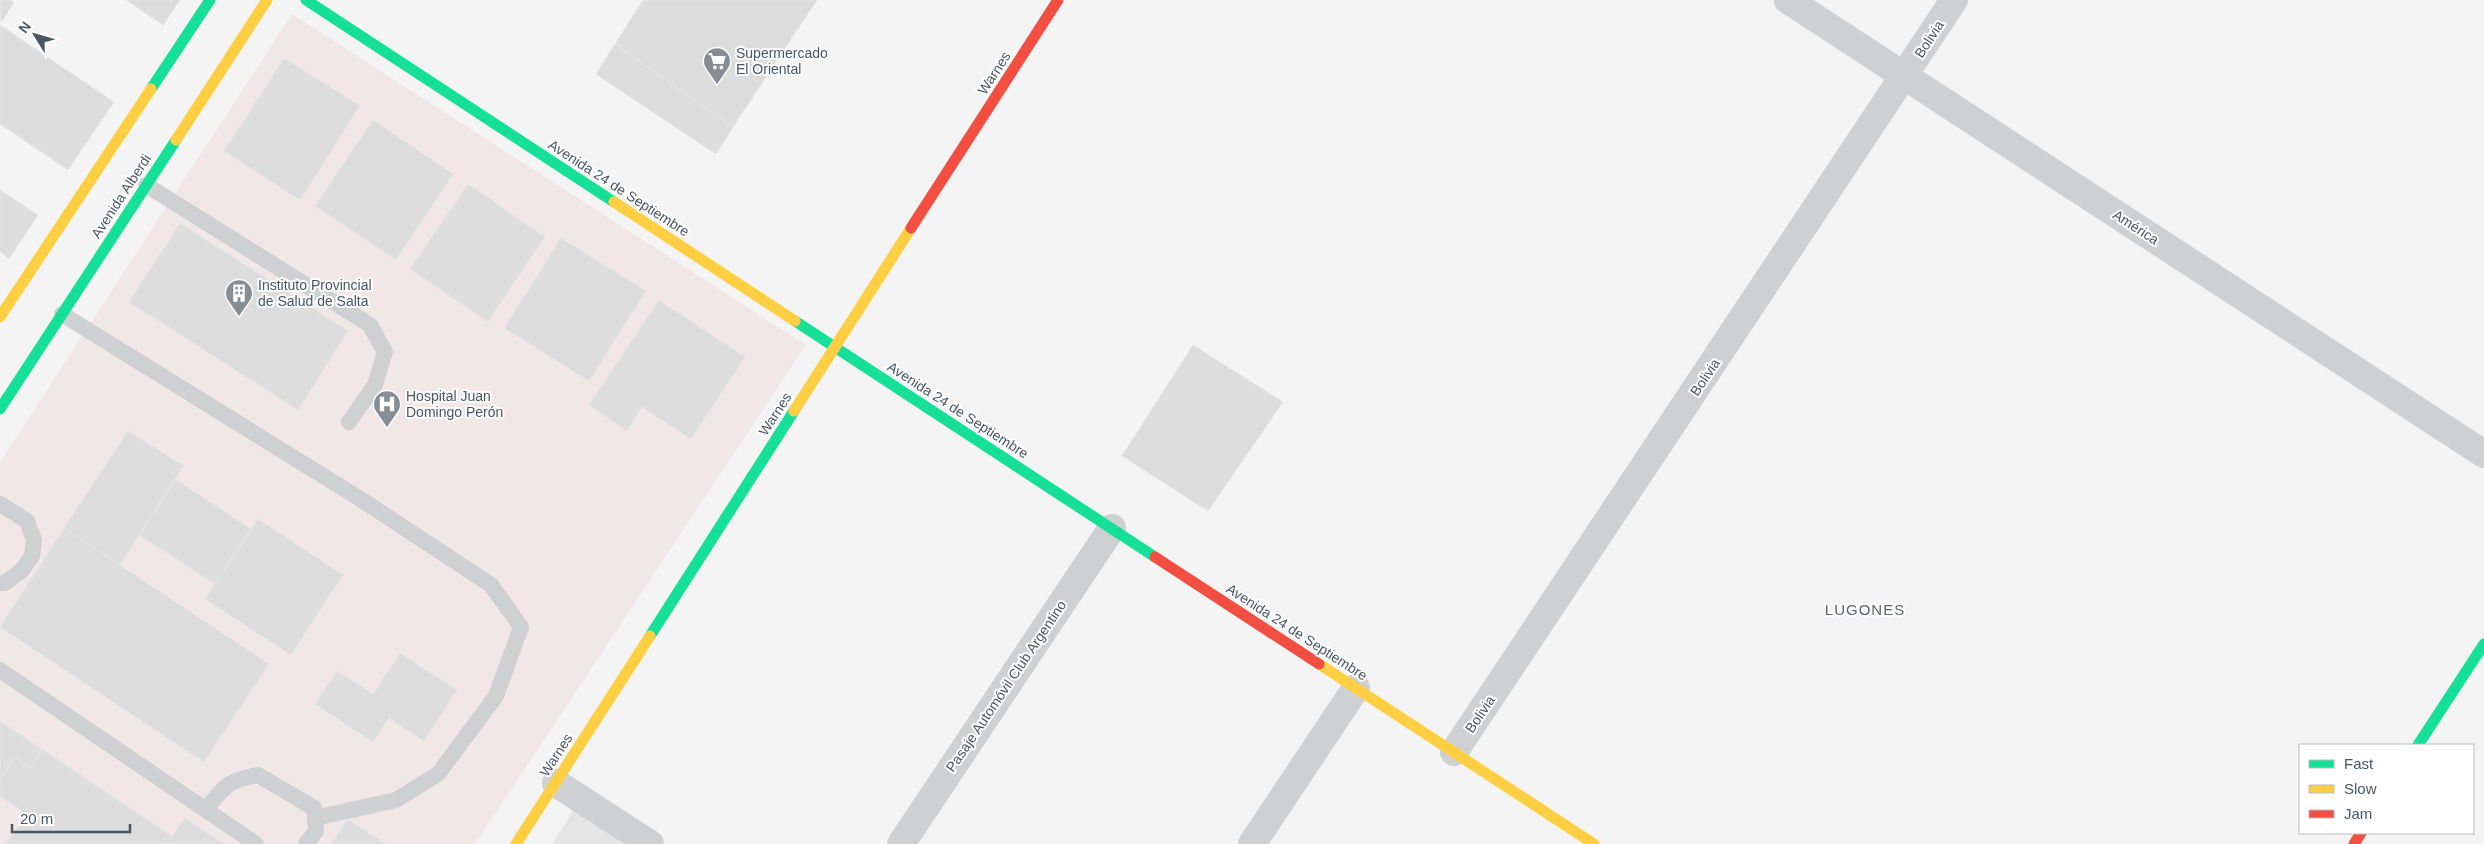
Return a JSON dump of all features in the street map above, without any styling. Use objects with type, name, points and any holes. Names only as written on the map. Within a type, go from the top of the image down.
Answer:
[{"type":"main road","points":[[0,317],[210,0]]},
{"type":"main road","name":"Avenida Alberdi","points":[[0,408],[267,0]]},
{"type":"main road","name":"Avenida 24 de Septiembre","points":[[306,0],[1594,844]]},
{"type":"main road","name":"Warnes","points":[[516,844],[1058,0]]},
{"type":"main road","points":[[2419,744],[2484,644]]},
{"type":"street","name":"América","points":[[1788,0],[2484,454]]},
{"type":"street","name":"Bolivia","points":[[1454,752],[1954,0]]},
{"type":"street","name":"Pasaje Automóvil Club Argentino","points":[[901,844],[1112,528]]},
{"type":"street","points":[[1252,844],[1356,688]]},
{"type":"street","points":[[556,783],[650,844]]},
{"type":"lane","points":[[146,185],[370,325],[385,352],[375,384],[349,422]]},
{"type":"lane","points":[[62,314],[362,500],[492,585],[521,627],[496,696],[438,774],[396,800],[315,818]]},
{"type":"lane","points":[[0,504],[27,521],[34,540],[32,556],[22,570],[5,583],[0,583]]},
{"type":"lane","points":[[0,670],[256,844]]},
{"type":"lane","points":[[206,810],[220,790],[236,778],[258,775],[314,808],[316,831],[306,844]]},
{"type":"shaded area","name":"Hospital Juan Domingo Perón","points":[[292,14],[806,345],[475,844],[0,844],[0,462]]},
{"type":"shaded area","points":[[577,805],[637,844],[552,844]]},
{"type":"building","points":[[0,0],[10,0],[14,3],[1,22]]},
{"type":"building","points":[[126,0],[180,0],[163,25]]},
{"type":"building","name":"Supermercado El Oriental","points":[[643,0],[817,0],[733,127],[615,44]]},
{"type":"building","points":[[0,25],[114,102],[68,170],[0,124]]},
{"type":"building","points":[[615,44],[733,127],[716,154],[596,74]]},
{"type":"building","points":[[284,58],[360,106],[300,200],[224,151]]},
{"type":"building","points":[[373,120],[453,174],[396,260],[315,206]]},
{"type":"building","points":[[468,184],[545,237],[488,322],[410,269]]},
{"type":"building","points":[[0,190],[38,215],[9,259],[0,251]]},
{"type":"building","name":"Instituto Provincial de Salud de Salta","points":[[180,223],[348,331],[298,410],[129,302]]},
{"type":"building","points":[[561,238],[646,291],[589,381],[504,328]]},
{"type":"building","points":[[659,300],[745,357],[691,439],[642,407],[627,431],[589,405]]},
{"type":"building","points":[[1193,345],[1283,402],[1208,511],[1122,456]]},
{"type":"building","points":[[128,431],[184,466],[120,565],[64,528]]},
{"type":"building","points":[[175,479],[251,529],[215,584],[139,535]]},
{"type":"building","points":[[258,519],[343,575],[291,655],[205,599]]},
{"type":"building","points":[[64,528],[269,664],[204,762],[0,627]]},
{"type":"building","points":[[400,653],[457,690],[424,741],[389,718],[373,742],[315,704],[337,671],[373,694]]},
{"type":"building","points":[[0,721],[42,749],[30,768],[15,757],[0,779]]},
{"type":"building","points":[[42,749],[172,836],[167,844],[6,844],[26,814],[0,796],[0,779],[15,757],[30,768]]},
{"type":"building","points":[[185,818],[224,844],[167,844]]},
{"type":"building","points":[[348,819],[385,844],[331,844]]},
{"type":"traffic: fast","points":[[151,89],[210,0]]},
{"type":"traffic: fast","points":[[306,0],[614,202]]},
{"type":"traffic: fast","points":[[0,409],[176,140]]},
{"type":"traffic: fast","points":[[795,321],[1155,557]]},
{"type":"traffic: fast","points":[[650,636],[794,411]]},
{"type":"traffic: fast","points":[[2419,744],[2484,644]]},
{"type":"traffic: slow","points":[[176,140],[267,0]]},
{"type":"traffic: slow","points":[[0,317],[151,89]]},
{"type":"traffic: slow","points":[[614,202],[795,321]]},
{"type":"traffic: slow","points":[[794,411],[911,228]]},
{"type":"traffic: slow","points":[[516,844],[650,636]]},
{"type":"traffic: slow","points":[[1319,664],[1594,844]]},
{"type":"traffic: jam","points":[[911,228],[1058,0]]},
{"type":"traffic: jam","points":[[1155,557],[1319,664]]},
{"type":"traffic: jam","points":[[2354,844],[2360,834]]},
{"type":"place","name":"Supermercado El Oriental","points":[[717,85]]},
{"type":"place","name":"Instituto Provincial de Salud de Salta","points":[[239,317]]},
{"type":"place","name":"Hospital Juan Domingo Perón","points":[[387,428]]},
{"type":"district","name":"LUGONES","points":[[1865,609]]}]
